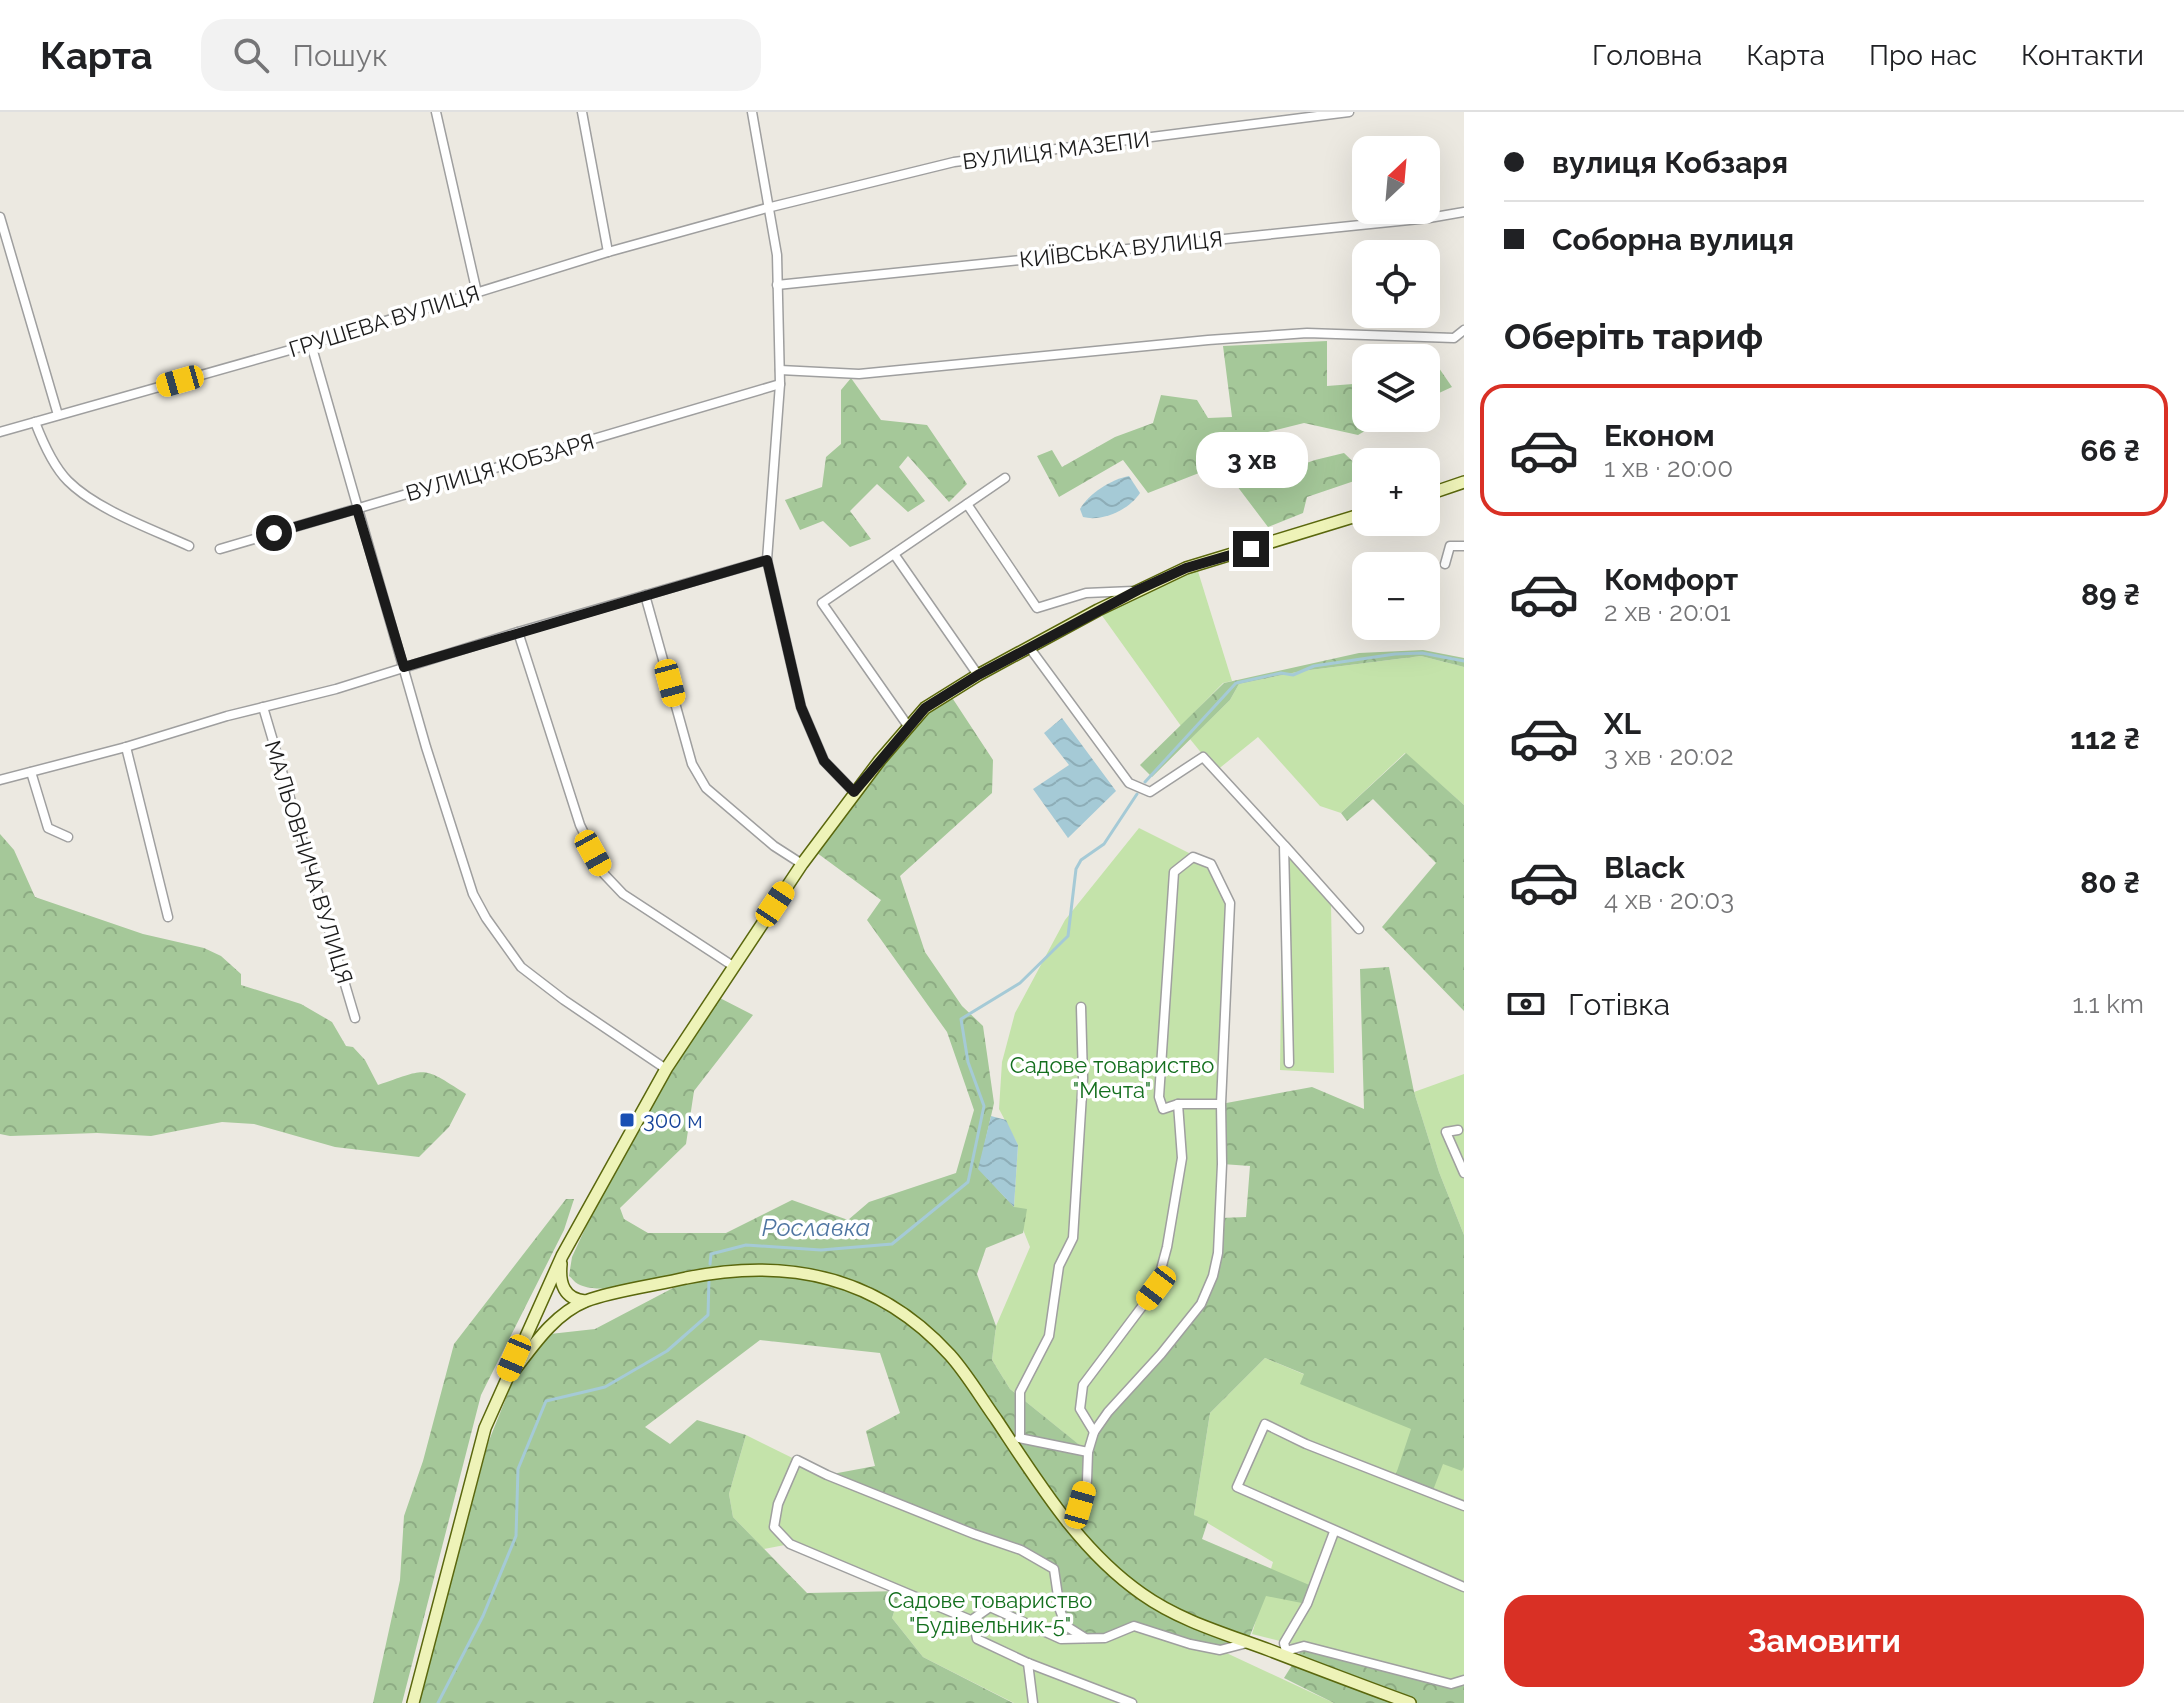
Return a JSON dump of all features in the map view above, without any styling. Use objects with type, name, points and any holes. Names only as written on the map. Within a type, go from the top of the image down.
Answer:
[{"type":"main road","points":[[1440,490],[1464,482]]},
{"type":"main road","points":[[413,1703],[475,1461],[502,1385],[562,1256],[666,1069],[802,864],[854,792],[925,708],[978,675],[1186,568],[1352,517]]},
{"type":"main road","points":[[562,1256],[560,1274],[565,1292],[576,1300],[585,1301],[696,1276],[743,1271],[812,1273],[853,1285],[890,1304],[920,1326],[951,1356],[1016,1440],[1039,1484],[1073,1528],[1104,1562],[1143,1595],[1209,1629],[1285,1654],[1410,1703]]},
{"type":"main road","points":[[502,1385],[541,1335],[585,1301]]},
{"type":"street","points":[[436,112],[477,293]]},
{"type":"street","points":[[582,112],[608,252]]},
{"type":"street","points":[[752,112],[775,240],[780,370],[767,560],[801,707],[824,761],[854,792]]},
{"type":"street","name":"ВУЛИЦЯ МАЗЕПИ","points":[[767,208],[954,162],[1289,116],[1349,112]]},
{"type":"street","name":"ГРУШЕВА ВУЛИЦЯ","points":[[0,432],[311,344],[608,252],[767,208]]},
{"type":"street","name":"КИЇВСЬКА ВУЛИЦЯ","points":[[777,285],[1464,212]]},
{"type":"street","points":[[0,217],[58,415]]},
{"type":"street","points":[[780,370],[859,374],[1208,340],[1307,333],[1454,338],[1464,330]]},
{"type":"street","points":[[311,344],[460,860],[473,894],[521,967],[666,1069]]},
{"type":"street","name":"ВУЛИЦЯ КОБЗАРЯ","points":[[220,549],[780,384]]},
{"type":"street","points":[[35,422],[42,441],[57,465],[77,489],[189,546]]},
{"type":"street","points":[[908,726],[822,603],[1005,478]]},
{"type":"street","points":[[967,504],[1037,608],[1086,593],[1138,590]]},
{"type":"street","points":[[1445,564],[1450,546],[1464,546]]},
{"type":"street","points":[[894,554],[978,675]]},
{"type":"street","points":[[0,780],[336,689],[518,632],[767,560]]},
{"type":"street","points":[[645,595],[692,764],[706,788],[774,846],[802,864]]},
{"type":"street","points":[[518,632],[580,825],[604,874],[623,894],[733,966]]},
{"type":"street","points":[[1029,647],[1129,783],[1150,792],[1203,757],[1359,929]]},
{"type":"street","name":"МАЛЬОВНИЧА ВУЛИЦЯ","points":[[263,707],[355,1018]]},
{"type":"street","points":[[126,747],[168,917]]},
{"type":"street","points":[[31,772],[48,828],[68,837]]},
{"type":"street","points":[[1284,845],[1289,1063]]},
{"type":"street","points":[[1073,1528],[1087,1481],[1088,1452],[1094,1432],[1201,1304],[1213,1276],[1218,1253],[1230,903],[1211,864],[1193,857],[1174,872],[1159,1097],[1163,1109],[1178,1104],[1221,1104]]},
{"type":"street","points":[[1081,1007],[1083,1078],[1073,1238],[1059,1266],[1049,1336],[1020,1392],[1016,1440],[1088,1452]]},
{"type":"street","points":[[1094,1432],[1080,1409],[1083,1385],[1156,1288],[1167,1247],[1182,1158],[1178,1104]]},
{"type":"street","points":[[1458,1130],[1446,1132],[1464,1173]]},
{"type":"street","points":[[1464,1506],[1306,1444],[1265,1424],[1237,1487],[1464,1587]]},
{"type":"street","points":[[973,1621],[790,1544],[774,1527],[778,1504],[797,1460],[930,1517],[1021,1550],[1054,1569],[1060,1610],[1066,1626],[1085,1638]]},
{"type":"street","points":[[1334,1532],[1307,1604],[1284,1643],[1285,1654],[1304,1646],[1451,1684],[1464,1680]]},
{"type":"street","points":[[1132,1703],[1028,1663],[977,1639],[973,1619],[990,1607],[1061,1639],[1105,1638],[1134,1626],[1220,1650],[1247,1643]]},
{"type":"street","points":[[1028,1663],[1033,1703]]},
{"type":"green space","points":[[1327,341],[1327,386],[1352,384],[1352,432],[1363,432],[1358,435],[1304,423],[1256,435],[1237,452],[1267,477],[1344,453],[1352,461],[1352,482],[1307,497],[1303,513],[1268,527],[1237,486],[1199,473],[1148,493],[1123,460],[1059,497],[1037,456],[1052,450],[1062,467],[1115,437],[1153,423],[1161,395],[1197,400],[1208,418],[1232,417],[1223,346]]},
{"type":"green space","points":[[1440,370],[1452,387],[1440,393]]},
{"type":"green space","points":[[851,378],[881,420],[927,425],[967,484],[949,502],[908,456],[899,467],[925,501],[908,512],[877,484],[850,511],[871,539],[850,547],[823,521],[800,530],[785,500],[822,487],[826,457],[841,444],[841,390]]},
{"type":"green space","points":[[1196,565],[1232,681],[1223,683],[1181,726],[1098,610]]},
{"type":"green space","points":[[1423,650],[1464,658],[1464,667],[1421,656],[1302,671],[1239,684],[1230,700],[1152,777],[1140,765],[1224,683],[1359,653]]},
{"type":"green space","points":[[1421,656],[1464,667],[1464,805],[1405,753],[1341,813],[1320,806],[1258,737],[1216,771],[1190,739],[1230,700],[1239,684],[1302,671]]},
{"type":"green space","points":[[949,693],[993,760],[992,793],[900,876],[925,952],[962,1006],[983,1026],[994,1103],[979,1169],[1014,1207],[1027,1209],[1023,1233],[986,1248],[977,1274],[996,1326],[992,1360],[1010,1389],[1087,1451],[1094,1432],[1201,1304],[1213,1276],[1221,1218],[1246,1217],[1250,1166],[1222,1164],[1221,1104],[1312,1087],[1364,1109],[1360,969],[1389,967],[1414,1092],[1439,1172],[1464,1235],[1462,1471],[1443,1464],[1432,1493],[1395,1477],[1411,1429],[1300,1384],[1304,1374],[1265,1358],[1210,1413],[1194,1515],[1208,1521],[1202,1539],[1314,1587],[1307,1604],[1266,1596],[1247,1643],[1220,1650],[1134,1626],[1105,1638],[1085,1638],[1066,1626],[1054,1569],[1021,1550],[827,1475],[875,1466],[866,1431],[900,1413],[880,1353],[760,1340],[645,1427],[670,1444],[697,1420],[746,1435],[729,1494],[733,1517],[807,1593],[901,1591],[892,1618],[923,1657],[1013,1703],[419,1703],[488,1443],[521,1361],[541,1335],[595,1329],[692,1278],[602,1289],[578,1284],[569,1276],[572,1257],[637,1116],[714,995],[753,1015],[694,1091],[686,1144],[620,1208],[624,1219],[648,1233],[726,1233],[792,1200],[848,1220],[869,1202],[956,1173],[974,1110],[947,1032],[867,920],[881,900],[813,850],[908,726]]},
{"type":"green space","points":[[1406,753],[1464,805],[1464,1011],[1382,927],[1436,863],[1373,799],[1347,821],[1341,813]]},
{"type":"green space","name":"Садове товариство \"Мечта\"","points":[[1139,828],[1211,864],[1230,903],[1218,1253],[1201,1304],[1088,1452],[1010,1389],[992,1360],[996,1326],[1030,1247],[1014,1207],[1018,1145],[999,1109],[1002,1062],[1015,1013],[1065,920]]},
{"type":"green space","points":[[0,834],[14,850],[35,897],[143,934],[204,948],[221,956],[241,974],[241,985],[301,1004],[332,1022],[346,1046],[353,1047],[365,1060],[378,1085],[424,1072],[466,1094],[449,1127],[419,1157],[335,1147],[254,1124],[222,1122],[151,1136],[0,1134]]},
{"type":"green space","points":[[1283,845],[1331,904],[1334,1073],[1280,1070]]},
{"type":"green space","points":[[1464,1074],[1464,1235],[1439,1172],[1414,1092]]},
{"type":"green space","points":[[566,1199],[574,1199],[564,1230],[481,1395],[402,1703],[373,1703],[400,1580],[404,1516],[423,1461],[454,1344]]},
{"type":"green space","points":[[1265,1358],[1464,1442],[1464,1680],[1451,1684],[1252,1634],[1273,1562],[1194,1515],[1210,1413]]},
{"type":"green space","name":"Садове товариство \"Будівельник-5\"","points":[[746,1435],[827,1475],[1021,1550],[1134,1626],[1220,1650],[1334,1703],[1014,1703],[923,1657],[892,1618],[901,1591],[790,1544],[764,1549],[733,1517],[729,1494]]},
{"type":"green space","points":[[1304,1646],[1451,1684],[1464,1680],[1464,1703],[1334,1703],[1284,1678]]},
{"type":"water","points":[[1129,476],[1140,493],[1129,505],[1106,516],[1083,517],[1080,509],[1089,498],[1108,484]]},
{"type":"water","points":[[1062,718],[1116,791],[1068,838],[1033,789],[1069,765],[1044,733]]},
{"type":"water","points":[[991,1116],[1006,1120],[1018,1145],[1014,1207],[978,1169]]},
{"type":"waterway","name":"Рославка","points":[[1145,782],[1236,683],[1281,673],[1293,675],[1314,666],[1395,654],[1422,653],[1464,661]]},
{"type":"waterway","name":"Рославка","points":[[710,1264],[711,1254],[746,1245],[821,1250],[892,1244],[968,1182],[984,1106],[968,1062],[961,1019],[1020,983],[1068,936],[1076,869],[1081,860],[1104,844],[1137,794]]},
{"type":"waterway","name":"Рославка","points":[[438,1703],[483,1616],[516,1536],[518,1469],[546,1401],[605,1387],[667,1351],[708,1315],[709,1279]]},
{"type":"place","name":"300 м","points":[[627,1120]]},
{"type":"route","points":[[274,533],[357,509],[404,667],[767,560],[801,707],[824,761],[854,792],[925,708],[978,675],[1138,590],[1186,568],[1251,549]]}]
